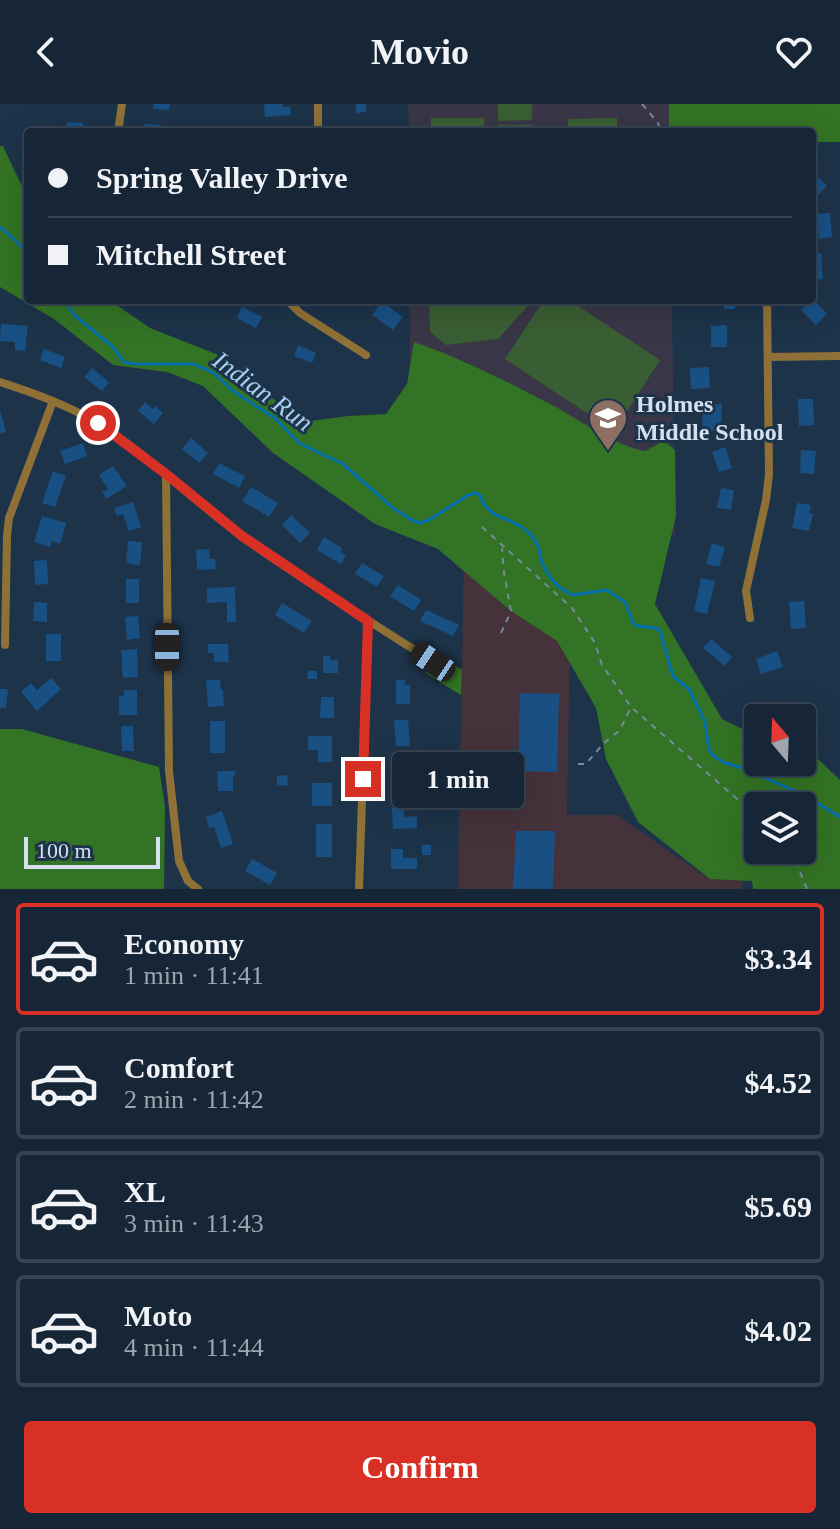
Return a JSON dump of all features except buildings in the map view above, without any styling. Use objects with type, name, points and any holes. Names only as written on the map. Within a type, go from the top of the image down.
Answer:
[{"type":"street","points":[[119,128],[122,104]]},
{"type":"street","points":[[318,104],[318,128]]},
{"type":"street","points":[[291,304],[366,355]]},
{"type":"street","points":[[750,618],[746,591],[769,474],[767,304]]},
{"type":"street","points":[[768,357],[840,356]]},
{"type":"street","points":[[0,382],[53,401],[98,423],[242,536],[433,662]]},
{"type":"street","points":[[5,645],[9,518],[53,401]]},
{"type":"street","points":[[166,474],[169,771],[179,861],[188,881],[198,889]]},
{"type":"street","points":[[359,889],[368,621]]},
{"type":"path","points":[[642,104],[660,128]]},
{"type":"path","points":[[482,527],[572,608],[595,643],[602,665],[631,707],[744,805]]},
{"type":"path","points":[[501,633],[511,611],[502,546]]},
{"type":"path","points":[[578,764],[586,764],[620,730],[631,707]]},
{"type":"path","points":[[797,864],[807,889]]},
{"type":"shaded area","points":[[408,104],[669,104],[669,128],[409,128]]},
{"type":"shaded area","name":"Holmes Middle School","points":[[410,304],[672,304],[675,538],[410,366]]},
{"type":"shaded area","points":[[464,551],[570,634],[567,815],[617,815],[705,876],[743,877],[742,889],[458,889]]},
{"type":"green space","points":[[498,104],[532,104],[532,120],[498,121]]},
{"type":"green space","points":[[669,104],[840,104],[840,142],[816,142],[816,128],[669,128]]},
{"type":"green space","points":[[431,118],[484,118],[484,128],[431,128]]},
{"type":"green space","points":[[617,118],[617,128],[568,128],[568,119]]},
{"type":"green space","points":[[498,125],[532,125],[532,128],[498,128]]},
{"type":"green space","points":[[0,146],[3,146],[24,191],[24,301],[0,287]]},
{"type":"green space","points":[[29,304],[115,304],[150,328],[216,354],[303,422],[386,414],[407,384],[414,342],[504,380],[622,444],[645,451],[664,441],[675,450],[676,516],[655,604],[722,719],[744,730],[744,776],[816,776],[816,754],[840,780],[840,889],[753,889],[752,881],[710,879],[638,822],[606,759],[596,708],[557,641],[511,611],[438,549],[375,524],[273,453],[203,386],[167,372],[113,365],[54,319]]},
{"type":"green space","points":[[429,304],[529,304],[498,339],[446,345],[430,332]]},
{"type":"green space","points":[[541,304],[575,304],[660,360],[614,431],[505,359]]},
{"type":"green space","points":[[437,654],[462,670],[461,695],[425,673]]},
{"type":"green space","points":[[0,729],[22,729],[159,767],[165,807],[164,889],[0,889]]},
{"type":"waterway","name":"Indian Run","points":[[0,227],[24,250]]},
{"type":"waterway","name":"Indian Run","points":[[67,304],[73,314],[113,347],[124,362],[194,364],[214,373],[233,391],[276,419],[299,443],[343,464],[393,508],[412,520],[420,523],[429,520],[468,495],[480,495],[489,510],[532,536],[546,570],[562,589],[573,595],[607,590],[625,602],[633,623],[660,631],[673,676],[689,689],[705,722],[712,755],[806,796],[840,817]]},
{"type":"place","name":"Holmes Middle School","points":[[608,452]]},
{"type":"route","points":[[98,423],[242,536],[368,621],[363,779]]}]
